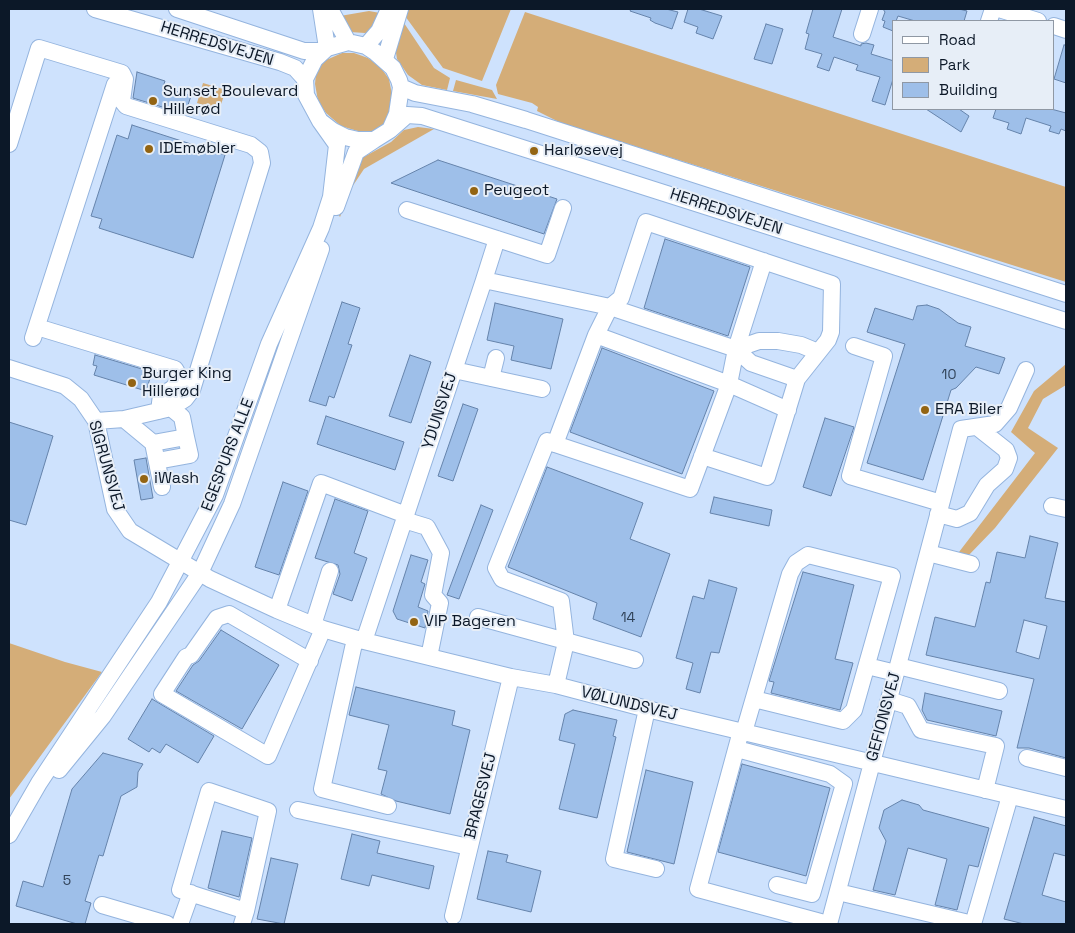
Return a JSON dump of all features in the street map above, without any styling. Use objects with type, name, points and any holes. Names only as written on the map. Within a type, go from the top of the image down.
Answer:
[{"type":"street","name":"HERREDSVEJEN","points":[[95,9],[280,62],[295,68],[305,79]]},
{"type":"street","name":"HERREDSVEJEN","points":[[176,9],[304,51],[325,49]]},
{"type":"street","points":[[321,9],[325,49]]},
{"type":"street","points":[[330,9],[348,42]]},
{"type":"street","points":[[366,46],[379,31],[389,9]]},
{"type":"street","points":[[385,59],[400,9]]},
{"type":"street","points":[[862,34],[870,9]]},
{"type":"street","points":[[999,9],[1035,20]]},
{"type":"street","points":[[348,42],[366,46],[385,59],[393,68],[401,87],[397,114],[390,130],[374,140],[344,137],[320,121],[306,95],[305,79],[315,59],[325,49],[348,42]]},
{"type":"street","points":[[9,144],[38,48],[122,74],[125,79],[122,101],[126,106],[251,145],[260,152],[262,163],[256,183],[196,379],[185,399],[171,412],[128,422],[96,421]]},
{"type":"street","points":[[116,84],[35,332],[175,369],[179,376],[179,381],[172,389],[161,395],[186,437],[190,455],[157,461]]},
{"type":"street","name":"HERREDSVEJEN","points":[[401,87],[415,93],[472,104],[526,120],[1066,294]]},
{"type":"street","name":"HERREDSVEJEN","points":[[390,130],[407,115],[422,116],[1066,321]]},
{"type":"street","name":"EGESPURS ALLE","points":[[9,835],[39,783],[159,602],[182,562],[215,495],[269,344],[321,228],[331,197],[337,145],[320,121]]},
{"type":"street","name":"EGESPURS ALLE","points":[[20,818],[103,716],[200,573],[232,504],[356,152],[374,140]]},
{"type":"street","points":[[407,210],[547,255],[563,208]]},
{"type":"street","points":[[555,444],[596,335],[610,307],[620,298],[646,222],[832,284],[832,332],[828,340],[797,379],[767,477],[702,456]]},
{"type":"street","name":"YDUNSVEJ","points":[[388,806],[322,788],[359,640],[405,518],[497,239]]},
{"type":"street","points":[[556,685],[566,642],[561,601],[502,578],[496,568],[547,441],[690,489],[729,384],[736,349],[764,261]]},
{"type":"street","points":[[484,280],[610,307],[736,349],[751,363],[797,379]]},
{"type":"street","points":[[596,335],[729,384],[788,410]]},
{"type":"street","points":[[736,349],[759,341],[778,340],[801,345],[818,352]]},
{"type":"street","points":[[854,346],[884,356],[850,476],[940,508],[956,519],[970,513],[987,485],[1005,469],[1009,458],[1006,450],[977,427]]},
{"type":"street","points":[[491,378],[496,358]]},
{"type":"street","name":"SIGRUNSVEJ","points":[[9,368],[64,386],[82,399],[96,421],[115,509],[122,521],[130,531],[200,573]]},
{"type":"street","points":[[454,370],[542,389]]},
{"type":"street","points":[[977,427],[995,424],[1009,408],[1026,370]]},
{"type":"street","points":[[128,422],[171,412]]},
{"type":"street","points":[[128,422],[153,443],[162,487]]},
{"type":"street","name":"GEFIONSVEJ","points":[[829,924],[961,429],[977,427]]},
{"type":"street","points":[[153,443],[186,437]]},
{"type":"street","points":[[277,610],[321,483],[427,528],[441,553],[433,595],[440,603],[429,657]]},
{"type":"street","points":[[928,553],[971,564]]},
{"type":"street","points":[[754,699],[843,721],[854,710],[892,576],[808,555],[796,563],[790,574],[754,699],[742,732],[698,889],[829,924]]},
{"type":"street","points":[[310,660],[230,614],[217,618],[191,655],[186,657],[162,694],[268,756],[310,660],[330,571]]},
{"type":"street","name":"VØLUNDSVEJ","points":[[200,573],[277,610],[318,627],[359,640],[556,685],[647,709],[1066,809]]},
{"type":"street","points":[[887,598],[913,605]]},
{"type":"street","points":[[478,617],[635,660]]},
{"type":"street","points":[[867,666],[897,669],[999,691]]},
{"type":"street","name":"BRAGESVEJ","points":[[453,916],[511,676]]},
{"type":"street","points":[[889,700],[908,706],[921,730],[996,746],[985,790]]},
{"type":"street","points":[[647,709],[614,860],[656,869]]},
{"type":"street","points":[[737,750],[830,774],[844,784],[812,894],[777,885]]},
{"type":"street","points":[[1027,758],[1066,768]]},
{"type":"street","points":[[209,791],[268,811],[244,917],[191,893],[180,890],[209,791]]},
{"type":"street","points":[[838,892],[973,924],[1010,796]]},
{"type":"street","points":[[298,810],[469,847]]},
{"type":"street","points":[[823,856],[846,863]]},
{"type":"street","points":[[180,924],[191,893]]},
{"type":"street","points":[[102,905],[168,924]]},
{"type":"green space","points":[[405,9],[511,9],[482,81],[443,68],[405,16]]},
{"type":"green space","points":[[369,11],[380,13],[370,32],[365,33],[350,32],[340,16]]},
{"type":"green space","points":[[525,12],[1066,187],[1066,282],[561,123],[537,111],[538,107],[532,103],[498,94],[496,85]]},
{"type":"green space","points":[[404,23],[434,68],[450,78],[447,90],[422,85],[408,75],[397,59],[395,46]]},
{"type":"green space","points":[[342,53],[354,53],[368,58],[381,68],[389,79],[394,105],[386,122],[373,131],[361,132],[341,126],[326,113],[318,101],[315,84],[316,73],[324,61]]},
{"type":"green space","points":[[456,80],[492,90],[497,99],[453,91]]},
{"type":"green space","points":[[203,83],[226,90],[219,110],[197,103]]},
{"type":"green space","points":[[418,127],[434,129],[364,169],[352,187],[340,217],[338,214],[362,158],[391,142],[404,130]]},
{"type":"green space","points":[[1066,364],[1066,385],[1043,399],[1028,428],[1058,448],[995,528],[967,557],[959,552],[1035,453],[1011,432],[1034,391]]},
{"type":"green space","points":[[9,643],[102,672],[9,799]]},
{"type":"building","points":[[631,9],[666,9],[678,12],[672,29],[655,23],[650,20],[651,18],[630,11]]},
{"type":"building","points":[[688,9],[699,9],[722,16],[713,39],[696,33],[698,27],[684,22]]},
{"type":"building","points":[[813,9],[842,9],[833,37],[861,46],[861,44],[866,43],[874,45],[871,54],[892,60],[892,82],[885,105],[872,101],[880,77],[856,70],[858,65],[834,57],[829,71],[817,67],[822,54],[805,49],[809,34],[806,33]]},
{"type":"building","points":[[883,9],[959,9],[967,11],[964,20],[912,20],[898,16],[896,20],[892,20],[892,31],[883,27],[885,21],[882,20],[885,12]]},
{"type":"building","points":[[766,24],[783,29],[772,64],[754,59]]},
{"type":"building","points":[[1064,45],[1066,45],[1066,83],[1055,79]]},
{"type":"building","points":[[137,72],[165,81],[163,87],[191,96],[185,114],[133,98]]},
{"type":"building","points":[[928,110],[960,110],[969,116],[961,132]]},
{"type":"building","points":[[996,110],[1055,110],[1066,113],[1066,131],[1061,129],[1059,134],[1049,131],[1051,126],[1026,118],[1021,134],[1007,129],[1009,123],[993,118]]},
{"type":"building","points":[[132,125],[225,155],[193,258],[99,228],[102,219],[91,216],[117,135],[128,139]]},
{"type":"building","name":"Peugeot","points":[[438,160],[557,199],[544,234],[391,183]]},
{"type":"building","points":[[665,239],[750,267],[728,336],[644,308]]},
{"type":"building","points":[[342,302],[360,308],[348,344],[352,345],[334,398],[329,396],[326,406],[309,401]]},
{"type":"building","points":[[495,303],[563,319],[551,369],[511,360],[514,346],[487,340]]},
{"type":"building","points":[[927,305],[939,309],[958,323],[971,327],[965,346],[1005,358],[999,374],[976,367],[956,388],[951,390],[923,480],[867,463],[905,344],[867,332],[875,308],[913,320],[917,306]]},
{"type":"building","points":[[602,348],[714,391],[682,474],[570,432]]},
{"type":"building","points":[[95,355],[152,372],[146,391],[94,375],[97,366],[93,365]]},
{"type":"building","points":[[410,355],[431,362],[411,423],[389,416]]},
{"type":"building","points":[[463,404],[478,409],[453,481],[438,476]]},
{"type":"building","points":[[326,416],[404,442],[395,470],[317,444]]},
{"type":"building","points":[[825,418],[854,427],[831,496],[803,487]]},
{"type":"building","points":[[9,422],[53,436],[26,525],[9,520]]},
{"type":"building","name":"iWash","points":[[146,458],[153,498],[141,500],[134,460]]},
{"type":"building","points":[[547,467],[643,503],[630,539],[670,554],[641,637],[593,619],[597,603],[508,567]]},
{"type":"building","points":[[283,482],[308,491],[279,575],[255,567]]},
{"type":"building","points":[[714,497],[772,510],[769,526],[710,513]]},
{"type":"building","points":[[335,499],[368,511],[354,553],[367,558],[352,601],[333,594],[340,574],[338,565],[315,558]]},
{"type":"building","points":[[481,505],[493,510],[459,599],[447,595]]},
{"type":"building","points":[[1030,536],[1058,543],[1045,598],[1066,602],[1066,758],[1029,748],[1017,748],[1034,679],[926,655],[935,617],[975,627],[986,582],[990,583],[997,552],[1025,558]],"holes":[[[1024,620],[1047,626],[1039,659],[1016,652]]]},
{"type":"building","points":[[411,555],[428,560],[421,582],[425,584],[418,607],[428,611],[425,628],[397,619],[393,611]]},
{"type":"building","points":[[803,572],[854,585],[835,659],[853,663],[840,710],[771,693],[774,682],[769,681]]},
{"type":"building","points":[[709,580],[737,588],[719,653],[711,652],[700,693],[686,689],[693,663],[676,658],[693,596],[704,599]]},
{"type":"building","points":[[221,630],[279,665],[242,729],[176,691],[193,665],[199,661]]},
{"type":"building","points":[[356,687],[455,711],[452,725],[470,730],[450,814],[396,801],[381,794],[387,771],[378,769],[389,725],[349,715]]},
{"type":"building","points":[[925,693],[1002,711],[996,736],[927,720],[922,710]]},
{"type":"building","points":[[152,699],[214,736],[198,763],[166,744],[160,753],[152,748],[149,752],[128,739]]},
{"type":"building","points":[[573,710],[617,720],[613,736],[616,737],[597,818],[559,809],[575,744],[559,740],[565,714]]},
{"type":"building","points":[[103,753],[143,764],[138,772],[137,787],[121,796],[103,856],[99,855],[85,901],[91,903],[85,924],[77,924],[16,906],[23,881],[43,887],[72,789]]},
{"type":"building","points":[[742,764],[830,788],[806,876],[718,852]]},
{"type":"building","points":[[646,770],[693,782],[674,864],[627,852]]},
{"type":"building","points":[[902,800],[919,805],[923,810],[989,828],[978,867],[969,865],[957,910],[935,905],[947,859],[908,848],[895,895],[873,890],[886,841],[879,828],[884,810]]},
{"type":"building","points":[[1034,817],[1066,826],[1066,856],[1054,853],[1042,895],[1066,902],[1066,924],[1024,924],[1004,919]]},
{"type":"building","points":[[222,831],[252,838],[239,897],[208,888]]},
{"type":"building","points":[[352,834],[380,841],[377,853],[434,866],[429,889],[372,875],[369,886],[341,879]]},
{"type":"building","points":[[488,851],[508,855],[506,862],[541,871],[531,912],[477,899]]},
{"type":"building","points":[[271,858],[298,864],[284,924],[257,919]]},
{"type":"place","name":"Sunset Boulevard Hillerød","points":[[153,101]]},
{"type":"place","name":"IDEmøbler","points":[[149,149]]},
{"type":"place","name":"Harløsevej","points":[[534,151]]},
{"type":"place","name":"Peugeot","points":[[474,191]]},
{"type":"place","name":"Burger King Hillerød","points":[[132,383]]},
{"type":"place","name":"ERA Biler","points":[[925,410]]},
{"type":"place","name":"iWash","points":[[144,479]]},
{"type":"place","name":"VIP Bageren","points":[[414,622]]}]
